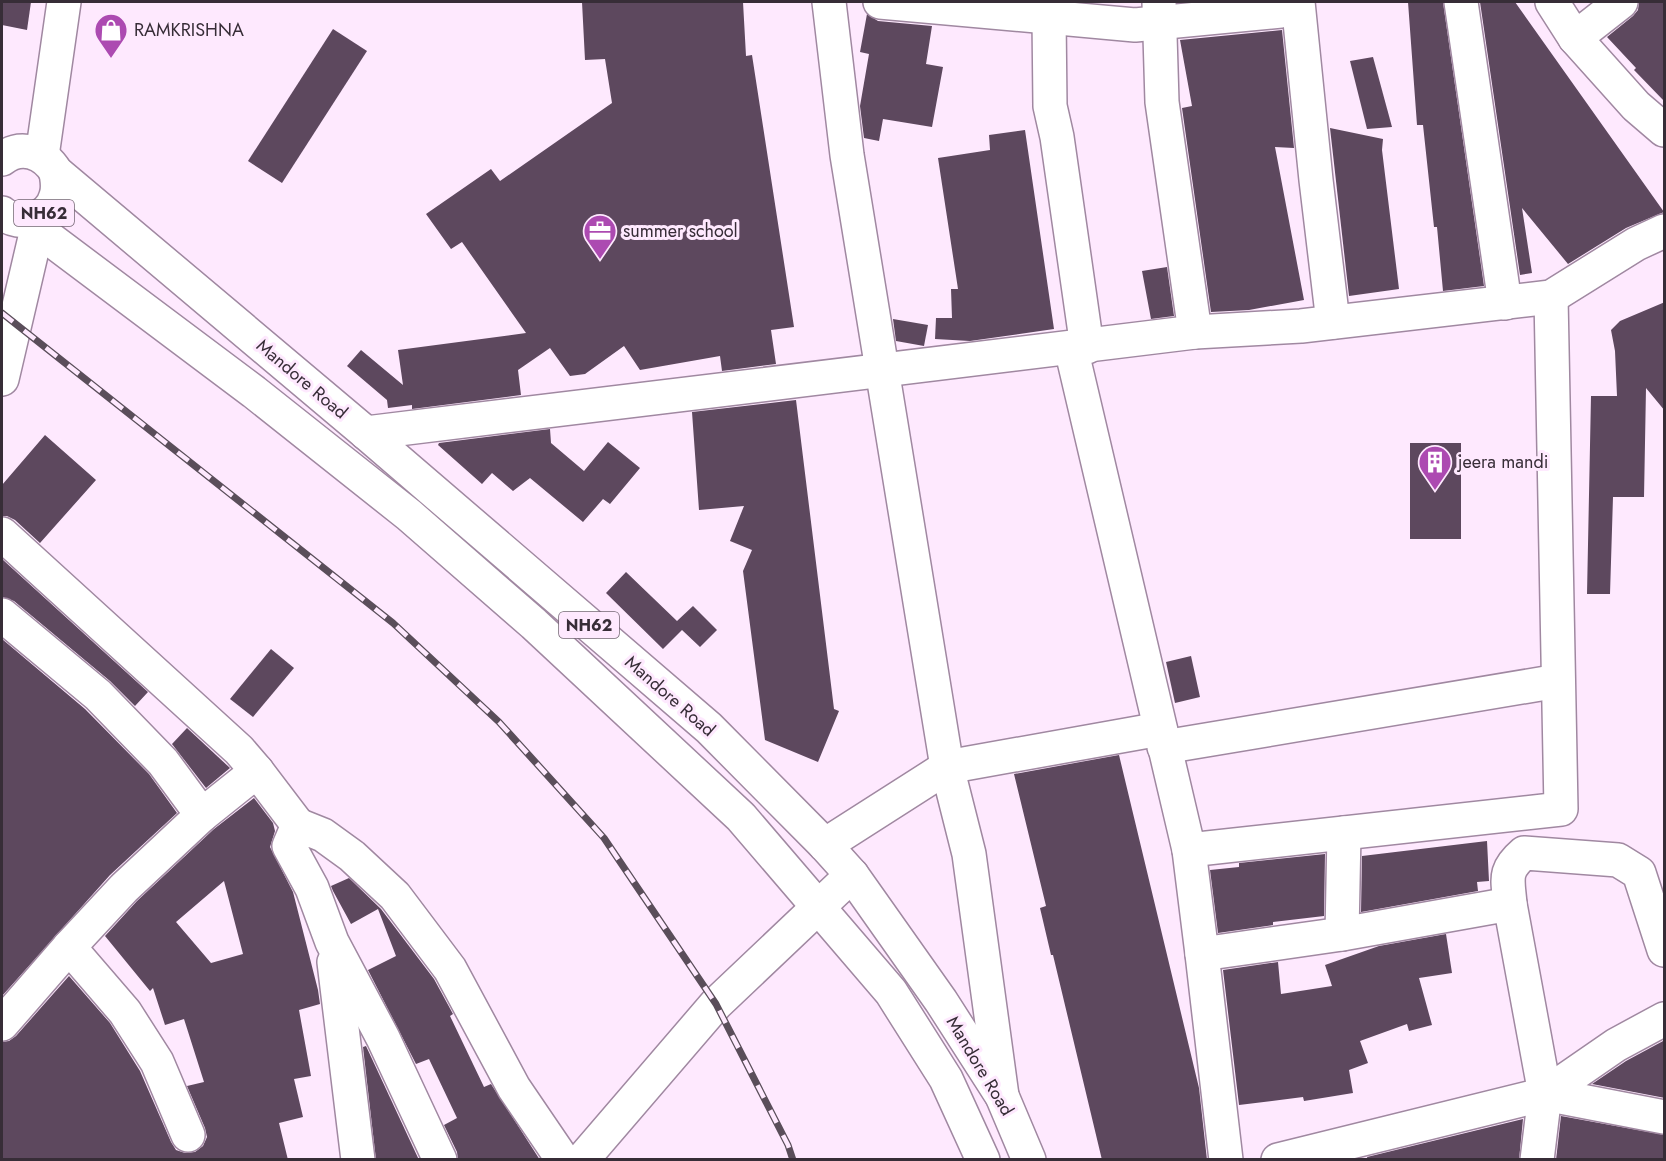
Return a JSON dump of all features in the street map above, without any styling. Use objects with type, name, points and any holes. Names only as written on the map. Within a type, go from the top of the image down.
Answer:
[{"type":"main road","points":[[24,154],[64,2]]},
{"type":"main road","points":[[829,2],[846,155],[947,767],[969,854],[1002,1096]]},
{"type":"main road","points":[[880,2],[1135,25],[1160,11],[1281,11],[1292,2]]},
{"type":"main road","points":[[1298,2],[1333,322]]},
{"type":"main road","points":[[1461,2],[1505,303]]},
{"type":"main road","points":[[1552,2],[1575,38],[1636,106],[1665,130]]},
{"type":"main road","points":[[1575,38],[1621,2]]},
{"type":"main road","points":[[1160,11],[1162,102],[1195,332]]},
{"type":"main road","points":[[1049,17],[1050,106],[1057,137],[1079,347],[1162,738],[1189,850],[1226,1160]]},
{"type":"main road","name":"NH62","points":[[21,221],[39,217],[49,209],[56,198],[58,185],[24,154]]},
{"type":"main road","name":"Mandore Road","points":[[24,154],[366,433],[709,728],[852,875],[941,1001],[1002,1096],[1029,1160]]},
{"type":"main road","points":[[2,379],[21,221]]},
{"type":"main road","name":"Mandore Road","points":[[21,221],[254,392],[436,538],[552,640],[741,817],[891,992],[946,1079],[983,1160]]},
{"type":"main road","points":[[366,433],[1195,332],[1333,322],[1551,297],[1636,244],[1665,231]]},
{"type":"main road","points":[[1189,850],[1561,809],[1551,297]]},
{"type":"main road","points":[[2,534],[239,750],[298,825],[323,835],[352,856],[395,896],[450,969],[514,1088],[563,1160]]},
{"type":"main road","points":[[2,615],[98,694],[163,762],[202,815]]},
{"type":"main road","points":[[825,845],[947,767],[1558,681]]},
{"type":"main road","points":[[2,1024],[124,888],[202,815],[257,771]]},
{"type":"main road","points":[[298,825],[289,846],[312,888],[332,942],[383,1038],[440,1160]]},
{"type":"main road","points":[[1342,934],[1344,833]]},
{"type":"main road","points":[[1537,1160],[1545,1094],[1510,904],[1508,876],[1513,863],[1524,853],[1618,860],[1639,873],[1665,950]]},
{"type":"main road","points":[[582,1160],[716,1004],[852,875]]},
{"type":"main road","points":[[1202,954],[1342,934],[1510,904]]},
{"type":"main road","points":[[332,942],[358,1160]]},
{"type":"main road","points":[[69,947],[125,1012],[157,1062],[188,1135]]},
{"type":"main road","points":[[1278,1160],[1318,1154],[1545,1094],[1616,1045],[1665,1019]]},
{"type":"main road","points":[[1545,1094],[1665,1117]]},
{"type":"building","points":[[2,2],[31,2],[27,30],[2,25]]},
{"type":"building","points":[[582,2],[743,2],[746,56],[752,55],[794,327],[771,330],[776,364],[722,371],[720,356],[640,370],[624,346],[585,374],[570,376],[550,348],[518,370],[521,395],[412,409],[412,405],[388,408],[387,400],[347,366],[361,350],[403,385],[398,350],[526,333],[462,242],[451,249],[426,214],[491,169],[500,181],[612,103],[605,59],[585,60]]},
{"type":"building","points":[[1408,2],[1443,2],[1484,286],[1443,291],[1423,125],[1417,125]]},
{"type":"building","points":[[1480,2],[1515,2],[1664,212],[1626,228],[1568,264],[1522,208],[1532,273],[1520,275]]},
{"type":"building","points":[[1639,2],[1665,2],[1665,102],[1634,70],[1636,68],[1607,37],[1633,16],[1638,10]]},
{"type":"building","points":[[867,14],[878,21],[932,26],[926,64],[943,67],[932,127],[883,119],[879,141],[864,138],[860,106],[869,54],[860,52]]},
{"type":"building","points":[[333,29],[367,51],[282,183],[248,161]]},
{"type":"building","points":[[1282,30],[1294,148],[1275,147],[1304,300],[1249,310],[1211,312],[1182,108],[1192,106],[1180,40]]},
{"type":"building","points":[[1373,57],[1392,127],[1367,129],[1350,61]]},
{"type":"building","points":[[1330,128],[1383,139],[1382,150],[1399,289],[1349,296]]},
{"type":"building","points":[[1025,130],[1054,329],[970,341],[935,339],[936,318],[952,318],[951,289],[958,289],[938,158],[990,150],[989,135]]},
{"type":"building","points":[[1167,267],[1174,316],[1151,319],[1142,271]]},
{"type":"building","points":[[1665,302],[1665,411],[1646,388],[1644,497],[1613,497],[1610,594],[1587,594],[1591,396],[1617,396],[1615,351],[1611,330],[1620,321]]},
{"type":"building","points":[[893,319],[928,325],[924,346],[896,341]]},
{"type":"building","points":[[796,400],[834,709],[839,711],[818,762],[765,740],[743,571],[752,550],[730,541],[744,506],[699,510],[692,412]]},
{"type":"building","points":[[550,429],[551,443],[584,471],[608,442],[640,468],[610,504],[603,499],[583,522],[530,478],[513,491],[492,473],[482,484],[438,445],[439,443]]},
{"type":"building","points":[[45,435],[96,480],[40,543],[15,520],[2,516],[2,485]]},
{"type":"building","name":"jeera mandi","points":[[1410,443],[1461,443],[1461,539],[1410,539]]},
{"type":"building","points":[[2,559],[148,692],[135,706],[110,681],[14,601],[2,597]]},
{"type":"building","points":[[626,572],[677,621],[693,606],[717,630],[700,647],[682,630],[663,649],[606,593]]},
{"type":"building","points":[[2,639],[85,709],[149,774],[177,813],[110,875],[2,996]]},
{"type":"building","points":[[271,649],[294,668],[253,717],[230,699]]},
{"type":"building","points":[[1191,656],[1200,697],[1175,703],[1166,662]]},
{"type":"building","points":[[187,728],[230,768],[206,788],[172,744]]},
{"type":"building","points":[[1119,755],[1199,1088],[1207,1160],[1102,1160],[1040,908],[1046,906],[1014,774]]},
{"type":"building","points":[[254,798],[273,823],[275,831],[270,847],[293,892],[318,990],[320,1004],[299,1010],[311,1076],[294,1079],[303,1117],[279,1123],[288,1160],[2,1160],[2,1042],[9,1041],[16,1036],[69,976],[110,1023],[140,1071],[176,1150],[185,1153],[195,1152],[203,1146],[207,1137],[205,1128],[187,1086],[204,1082],[184,1019],[165,1025],[153,988],[150,991],[105,936],[137,901],[214,829]],"holes":[[[224,881],[243,954],[211,963],[176,922]]]},
{"type":"building","points":[[1487,841],[1489,881],[1477,882],[1478,891],[1361,912],[1362,856]]},
{"type":"building","points":[[1325,854],[1324,916],[1273,922],[1273,925],[1218,933],[1210,870],[1239,867],[1239,863]]},
{"type":"building","points":[[349,878],[381,909],[434,979],[453,1014],[450,1016],[484,1087],[491,1084],[540,1160],[458,1160],[457,1152],[444,1125],[457,1118],[429,1059],[416,1064],[368,970],[396,956],[378,909],[351,924],[331,886]]},
{"type":"building","points":[[1446,934],[1452,973],[1419,978],[1432,1025],[1409,1031],[1407,1024],[1360,1041],[1368,1063],[1349,1070],[1353,1093],[1304,1101],[1303,1097],[1239,1105],[1223,970],[1278,962],[1281,994],[1332,986],[1325,965],[1379,946]]},
{"type":"building","points":[[1665,1040],[1665,1098],[1592,1084],[1626,1061]]},
{"type":"building","points":[[366,1046],[419,1160],[376,1160],[363,1047]]},
{"type":"building","points":[[1561,1116],[1665,1135],[1665,1160],[1556,1160]]},
{"type":"building","points":[[1523,1119],[1519,1160],[1368,1160],[1367,1157]]},
{"type":"railway","points":[[2,313],[393,623],[499,722],[604,838],[716,1004],[788,1145],[793,1160]]},
{"type":"place","name":"RAMKRISHNA","points":[[111,59]]},
{"type":"place","name":"summer school","points":[[600,260]]},
{"type":"place","name":"jeera mandi","points":[[1435,491]]}]
